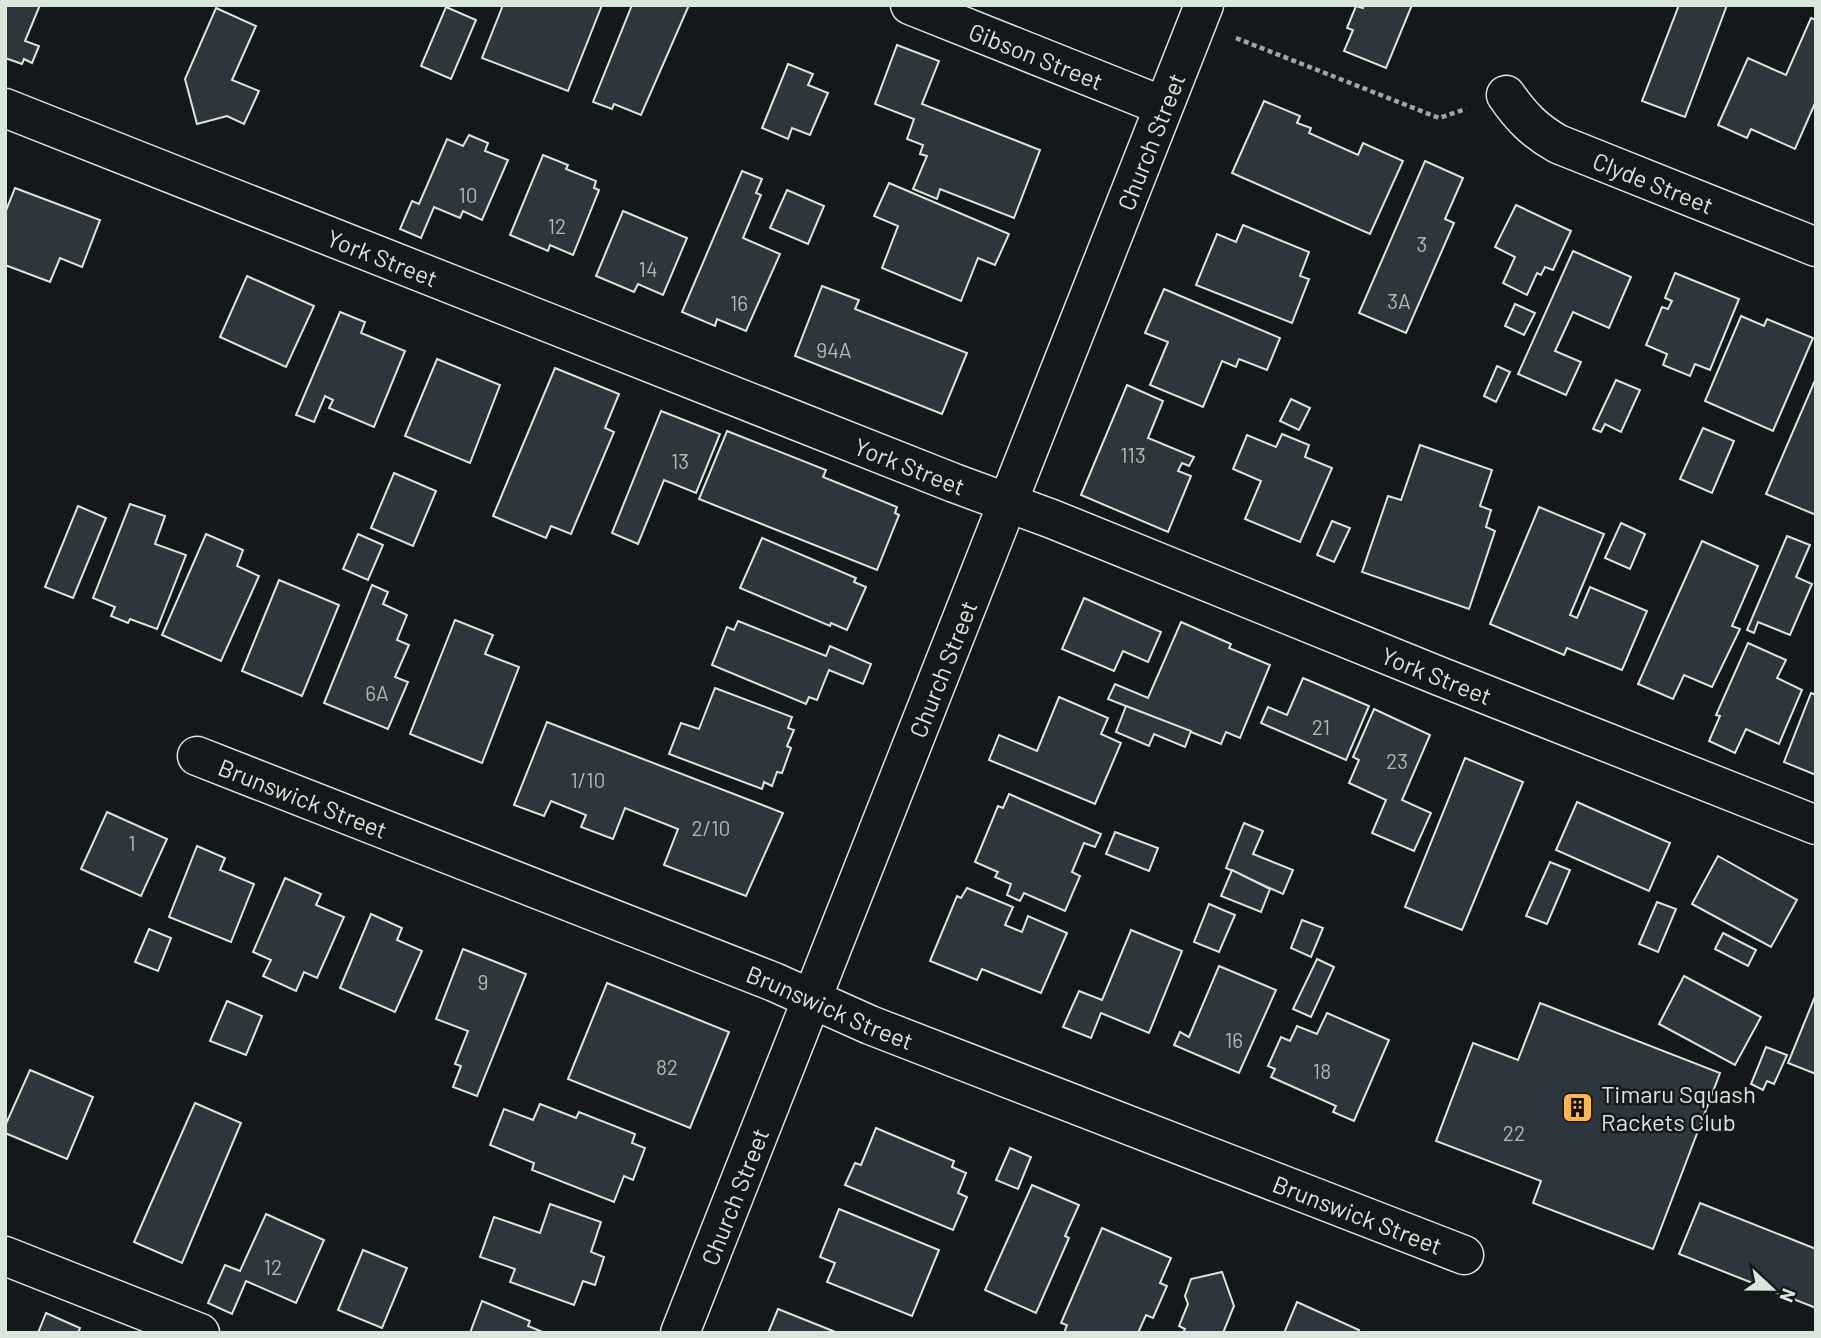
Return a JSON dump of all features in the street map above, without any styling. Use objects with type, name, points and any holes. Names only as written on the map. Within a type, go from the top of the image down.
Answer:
[{"type":"street","name":"Gibson Street","points":[[909,5],[1163,106]]},
{"type":"street","name":"Church Street","points":[[680,1333],[1200,14]]},
{"type":"street","name":"Clyde Street","points":[[1506,96],[1519,115],[1536,132],[1558,144],[1816,247]]},
{"type":"street","name":"York Street","points":[[5,108],[954,483],[1006,501],[1816,825]]},
{"type":"street","name":"Brunswick Street","points":[[197,756],[775,982],[870,1025],[1464,1255]]},
{"type":"street","points":[[5,1256],[200,1333]]},
{"type":"path","points":[[1200,14],[1439,118],[1506,96]]},
{"type":"building","points":[[5,5],[40,5],[25,41],[39,46],[32,63],[24,59],[22,64],[5,58]]},
{"type":"building","points":[[503,5],[602,5],[568,91],[482,58]]},
{"type":"building","points":[[632,5],[689,5],[641,115],[614,104],[612,109],[593,102]]},
{"type":"building","points":[[1364,5],[1412,5],[1386,68],[1344,51],[1353,30],[1347,28],[1356,6],[1363,8]]},
{"type":"building","points":[[1679,5],[1727,5],[1685,117],[1642,101]]},
{"type":"building","points":[[446,7],[476,20],[451,79],[421,66]]},
{"type":"building","points":[[216,8],[256,26],[232,80],[259,91],[244,124],[227,116],[197,124],[185,79]]},
{"type":"building","points":[[1811,18],[1816,20],[1816,101],[1795,149],[1751,129],[1747,138],[1718,125],[1748,58],[1786,75]]},
{"type":"building","points":[[897,45],[939,61],[922,104],[1040,150],[1014,218],[940,189],[937,199],[913,189],[927,156],[920,154],[923,145],[907,139],[914,119],[875,104]]},
{"type":"building","points":[[788,64],[813,74],[808,85],[828,93],[810,135],[792,128],[788,139],[762,128]]},
{"type":"building","points":[[1264,101],[1300,116],[1297,123],[1311,128],[1309,133],[1358,155],[1363,143],[1403,161],[1370,234],[1232,173]]},
{"type":"building","points":[[469,135],[488,143],[485,151],[508,160],[482,220],[463,211],[460,218],[434,207],[421,238],[400,229],[412,201],[419,204],[447,139],[463,146]]},
{"type":"building","points":[[543,155],[568,165],[566,169],[596,181],[594,188],[599,190],[573,255],[550,245],[548,251],[510,235]]},
{"type":"building","points":[[1425,161],[1463,178],[1445,219],[1454,223],[1406,333],[1359,313]]},
{"type":"building","points":[[742,171],[762,179],[756,193],[761,195],[743,238],[780,254],[746,331],[717,319],[715,326],[682,312]]},
{"type":"building","points":[[889,183],[1009,234],[995,265],[978,258],[961,301],[882,268],[898,226],[874,216]]},
{"type":"building","points":[[15,188],[100,220],[82,267],[60,258],[50,282],[5,265],[5,213]]},
{"type":"building","points":[[787,190],[824,206],[808,244],[770,228]]},
{"type":"building","points":[[1516,205],[1571,231],[1553,270],[1545,267],[1541,275],[1537,273],[1527,295],[1503,283],[1515,257],[1495,247]]},
{"type":"building","points":[[623,211],[687,238],[663,295],[638,284],[634,292],[596,276]]},
{"type":"building","points":[[1243,225],[1309,252],[1300,276],[1309,279],[1292,323],[1196,285],[1217,234],[1236,242]]},
{"type":"building","points":[[1573,251],[1631,277],[1609,328],[1573,312],[1555,351],[1581,362],[1566,395],[1518,374]]},
{"type":"building","points":[[1675,273],[1739,299],[1710,370],[1695,364],[1690,376],[1663,365],[1667,354],[1646,345],[1662,307],[1668,309],[1672,301],[1665,298]]},
{"type":"building","points":[[247,276],[314,306],[286,367],[220,337]]},
{"type":"building","points":[[822,286],[859,300],[855,309],[967,353],[942,414],[795,356]]},
{"type":"building","points":[[1164,289],[1280,338],[1267,370],[1239,359],[1236,367],[1222,361],[1203,407],[1150,385],[1168,342],[1145,333]]},
{"type":"building","points":[[1515,304],[1535,313],[1524,335],[1505,326]]},
{"type":"building","points":[[340,312],[365,322],[361,333],[405,351],[374,427],[329,408],[333,400],[325,396],[314,422],[296,415]]},
{"type":"building","points":[[1741,316],[1764,326],[1767,319],[1813,338],[1773,431],[1705,401]]},
{"type":"building","points":[[437,359],[500,385],[470,463],[405,436]]},
{"type":"building","points":[[1497,366],[1510,372],[1496,402],[1484,396]]},
{"type":"building","points":[[555,368],[619,394],[605,428],[614,432],[571,534],[551,526],[546,538],[493,516]]},
{"type":"building","points":[[1816,378],[1816,515],[1766,494]]},
{"type":"building","points":[[1616,380],[1640,390],[1621,432],[1605,424],[1601,432],[1593,429]]},
{"type":"building","points":[[1127,385],[1163,401],[1148,438],[1194,457],[1189,466],[1182,463],[1178,471],[1191,476],[1168,532],[1081,495]]},
{"type":"building","points":[[1291,399],[1310,408],[1299,430],[1280,421]]},
{"type":"building","points":[[661,411],[720,434],[696,493],[664,480],[638,544],[612,533]]},
{"type":"building","points":[[1703,428],[1734,441],[1712,493],[1680,479]]},
{"type":"building","points":[[727,431],[826,470],[823,477],[897,507],[895,513],[899,515],[877,570],[699,499]]},
{"type":"building","points":[[1282,434],[1309,445],[1305,457],[1332,468],[1300,542],[1245,519],[1261,481],[1233,469],[1247,435],[1276,447]]},
{"type":"building","points":[[1420,445],[1492,470],[1480,506],[1491,510],[1486,527],[1495,531],[1469,609],[1362,572],[1388,496],[1401,500]]},
{"type":"building","points":[[394,473],[436,491],[413,546],[371,528]]},
{"type":"building","points":[[130,504],[165,516],[155,544],[186,555],[157,629],[130,619],[128,623],[111,616],[115,607],[93,598]]},
{"type":"building","points":[[78,506],[106,518],[73,598],[45,587]]},
{"type":"building","points":[[1539,507],[1604,534],[1570,615],[1577,618],[1590,587],[1647,611],[1622,670],[1567,648],[1564,655],[1490,624]]},
{"type":"building","points":[[1332,521],[1350,528],[1334,562],[1317,555]]},
{"type":"building","points":[[1621,523],[1645,534],[1630,569],[1605,558]]},
{"type":"building","points":[[206,534],[243,550],[237,566],[259,576],[221,661],[162,635]]},
{"type":"building","points":[[358,534],[383,545],[368,580],[343,569]]},
{"type":"building","points":[[1787,536],[1810,545],[1796,577],[1812,584],[1790,635],[1758,622],[1754,633],[1747,630]]},
{"type":"building","points":[[762,538],[856,578],[854,582],[866,587],[847,630],[831,623],[830,626],[740,588]]},
{"type":"building","points":[[1702,541],[1758,566],[1732,626],[1740,629],[1712,687],[1684,675],[1673,699],[1638,684]]},
{"type":"building","points":[[279,580],[339,605],[302,696],[242,671]]},
{"type":"building","points":[[372,585],[388,592],[383,604],[407,615],[397,640],[409,645],[395,677],[408,682],[388,729],[324,703]]},
{"type":"building","points":[[1084,598],[1161,632],[1148,662],[1123,651],[1114,671],[1062,649]]},
{"type":"building","points":[[455,620],[493,635],[485,654],[519,667],[482,763],[410,734]]},
{"type":"building","points":[[738,621],[826,656],[830,646],[871,664],[863,684],[829,670],[817,700],[809,697],[806,704],[712,665],[727,627],[734,630]]},
{"type":"building","points":[[1181,622],[1231,644],[1229,648],[1270,665],[1240,738],[1226,732],[1221,744],[1108,699],[1115,684],[1148,698]]},
{"type":"building","points":[[1748,643],[1786,660],[1777,678],[1802,690],[1779,744],[1746,729],[1735,753],[1709,741],[1720,716],[1716,715]]},
{"type":"building","points":[[1303,678],[1369,706],[1346,760],[1261,723],[1268,707],[1287,715]]},
{"type":"building","points":[[715,688],[792,717],[788,728],[794,730],[787,746],[791,748],[782,773],[777,772],[772,786],[764,782],[762,789],[669,754],[681,723],[699,729]]},
{"type":"building","points":[[1811,693],[1816,695],[1816,775],[1784,762]]},
{"type":"building","points":[[1059,697],[1108,718],[1101,734],[1121,743],[1095,804],[989,760],[999,735],[1037,751]]},
{"type":"building","points":[[1126,706],[1191,731],[1185,747],[1154,734],[1149,746],[1116,732]]},
{"type":"building","points":[[1374,709],[1430,735],[1402,800],[1431,813],[1414,851],[1372,833],[1386,800],[1349,783],[1359,760],[1353,757]]},
{"type":"building","points":[[547,722],[783,813],[746,896],[664,865],[678,829],[625,808],[613,839],[581,827],[586,815],[551,801],[544,816],[514,805]]},
{"type":"building","points":[[1465,758],[1523,782],[1462,930],[1405,907]]},
{"type":"building","points":[[1009,794],[1101,834],[1095,847],[1084,843],[1072,872],[1080,876],[1065,911],[1024,893],[1020,901],[1007,895],[1011,884],[995,877],[998,872],[975,862],[998,806],[1003,808]]},
{"type":"building","points":[[1577,802],[1670,843],[1649,891],[1556,850]]},
{"type":"building","points":[[107,812],[167,839],[141,896],[81,869]]},
{"type":"building","points":[[1244,823],[1263,831],[1253,854],[1293,870],[1283,894],[1226,868]]},
{"type":"building","points":[[1115,832],[1158,848],[1149,871],[1106,854]]},
{"type":"building","points":[[197,846],[225,858],[220,870],[254,884],[231,942],[169,917]]},
{"type":"building","points":[[1718,856],[1797,900],[1771,947],[1692,904]]},
{"type":"building","points":[[1550,862],[1570,870],[1547,924],[1526,916]]},
{"type":"building","points":[[1232,870],[1270,889],[1261,912],[1221,896]]},
{"type":"building","points":[[285,878],[321,894],[316,905],[344,917],[317,978],[304,972],[296,991],[263,976],[271,960],[253,952]]},
{"type":"building","points":[[967,888],[1013,907],[1005,925],[1022,932],[1028,916],[1067,933],[1041,993],[982,969],[977,980],[930,961],[957,896],[961,898]]},
{"type":"building","points":[[1657,902],[1676,909],[1658,952],[1639,944]]},
{"type":"building","points":[[1209,904],[1235,915],[1219,952],[1194,942]]},
{"type":"building","points":[[371,914],[402,928],[397,940],[422,951],[395,1012],[340,988]]},
{"type":"building","points":[[1302,920],[1323,928],[1311,957],[1291,948]]},
{"type":"building","points":[[149,929],[171,938],[158,971],[135,962]]},
{"type":"building","points":[[1131,930],[1182,951],[1149,1033],[1101,1013],[1091,1038],[1063,1027],[1079,991],[1102,1000]]},
{"type":"building","points":[[1723,933],[1756,950],[1748,966],[1715,949]]},
{"type":"building","points":[[463,949],[526,974],[477,1096],[453,1087],[461,1066],[455,1064],[468,1031],[436,1019]]},
{"type":"building","points":[[1317,959],[1334,967],[1311,1017],[1293,1009]]},
{"type":"building","points":[[1219,966],[1276,990],[1239,1073],[1174,1045],[1180,1032],[1189,1037]]},
{"type":"building","points":[[1684,976],[1761,1017],[1735,1065],[1659,1024]]},
{"type":"building","points":[[607,983],[729,1032],[690,1128],[568,1079]]},
{"type":"building","points":[[1816,994],[1816,1074],[1788,1063]]},
{"type":"building","points":[[227,1001],[262,1016],[246,1055],[210,1041]]},
{"type":"building","name":"Timaru Squash Rackets Club","points":[[1540,1003],[1720,1073],[1653,1249],[1533,1203],[1541,1181],[1436,1141],[1473,1043],[1518,1060]]},
{"type":"building","points":[[1327,1013],[1389,1040],[1354,1121],[1333,1112],[1336,1106],[1271,1077],[1275,1069],[1268,1066],[1281,1037],[1290,1041],[1297,1026],[1317,1034]]},
{"type":"building","points":[[1766,1047],[1787,1055],[1774,1084],[1767,1081],[1763,1090],[1751,1084]]},
{"type":"building","points":[[30,1070],[93,1097],[67,1159],[5,1133],[5,1126]]},
{"type":"building","points":[[195,1103],[241,1123],[182,1263],[134,1242]]},
{"type":"building","points":[[540,1104],[576,1118],[579,1112],[635,1134],[632,1143],[645,1148],[633,1180],[624,1176],[614,1202],[532,1170],[534,1163],[490,1145],[504,1109],[533,1120]]},
{"type":"building","points":[[876,1128],[954,1161],[952,1167],[966,1173],[958,1193],[967,1197],[953,1230],[845,1185],[855,1163],[861,1165]]},
{"type":"building","points":[[1010,1148],[1031,1157],[1018,1189],[996,1180]]},
{"type":"building","points":[[1032,1185],[1079,1205],[1065,1236],[1069,1238],[1036,1313],[985,1290]]},
{"type":"building","points":[[1700,1203],[1816,1249],[1816,1308],[1679,1254]]},
{"type":"building","points":[[550,1204],[601,1222],[591,1252],[604,1257],[595,1285],[583,1281],[574,1305],[510,1282],[515,1269],[480,1257],[494,1217],[540,1233]]},
{"type":"building","points":[[839,1209],[939,1250],[912,1316],[827,1282],[835,1263],[820,1257]]},
{"type":"building","points":[[266,1214],[324,1240],[296,1303],[246,1281],[232,1314],[208,1303],[225,1265],[240,1271]]},
{"type":"building","points":[[1102,1228],[1171,1258],[1160,1283],[1167,1286],[1153,1318],[1146,1315],[1138,1333],[1064,1333],[1067,1325],[1061,1323]]},
{"type":"building","points":[[363,1250],[407,1268],[382,1328],[338,1310]]},
{"type":"building","points":[[1222,1272],[1234,1306],[1223,1333],[1183,1333],[1185,1329],[1179,1326],[1188,1304],[1185,1296],[1191,1279]]},
{"type":"building","points":[[482,1301],[530,1321],[528,1326],[545,1333],[470,1333]]},
{"type":"building","points":[[1297,1302],[1359,1330],[1358,1333],[1284,1333]]},
{"type":"building","points":[[778,1309],[838,1333],[768,1333]]},
{"type":"building","points":[[46,1313],[80,1328],[78,1333],[38,1333]]},
{"type":"place","name":"Timaru Squash Rackets Club","points":[[1578,1107]]}]
